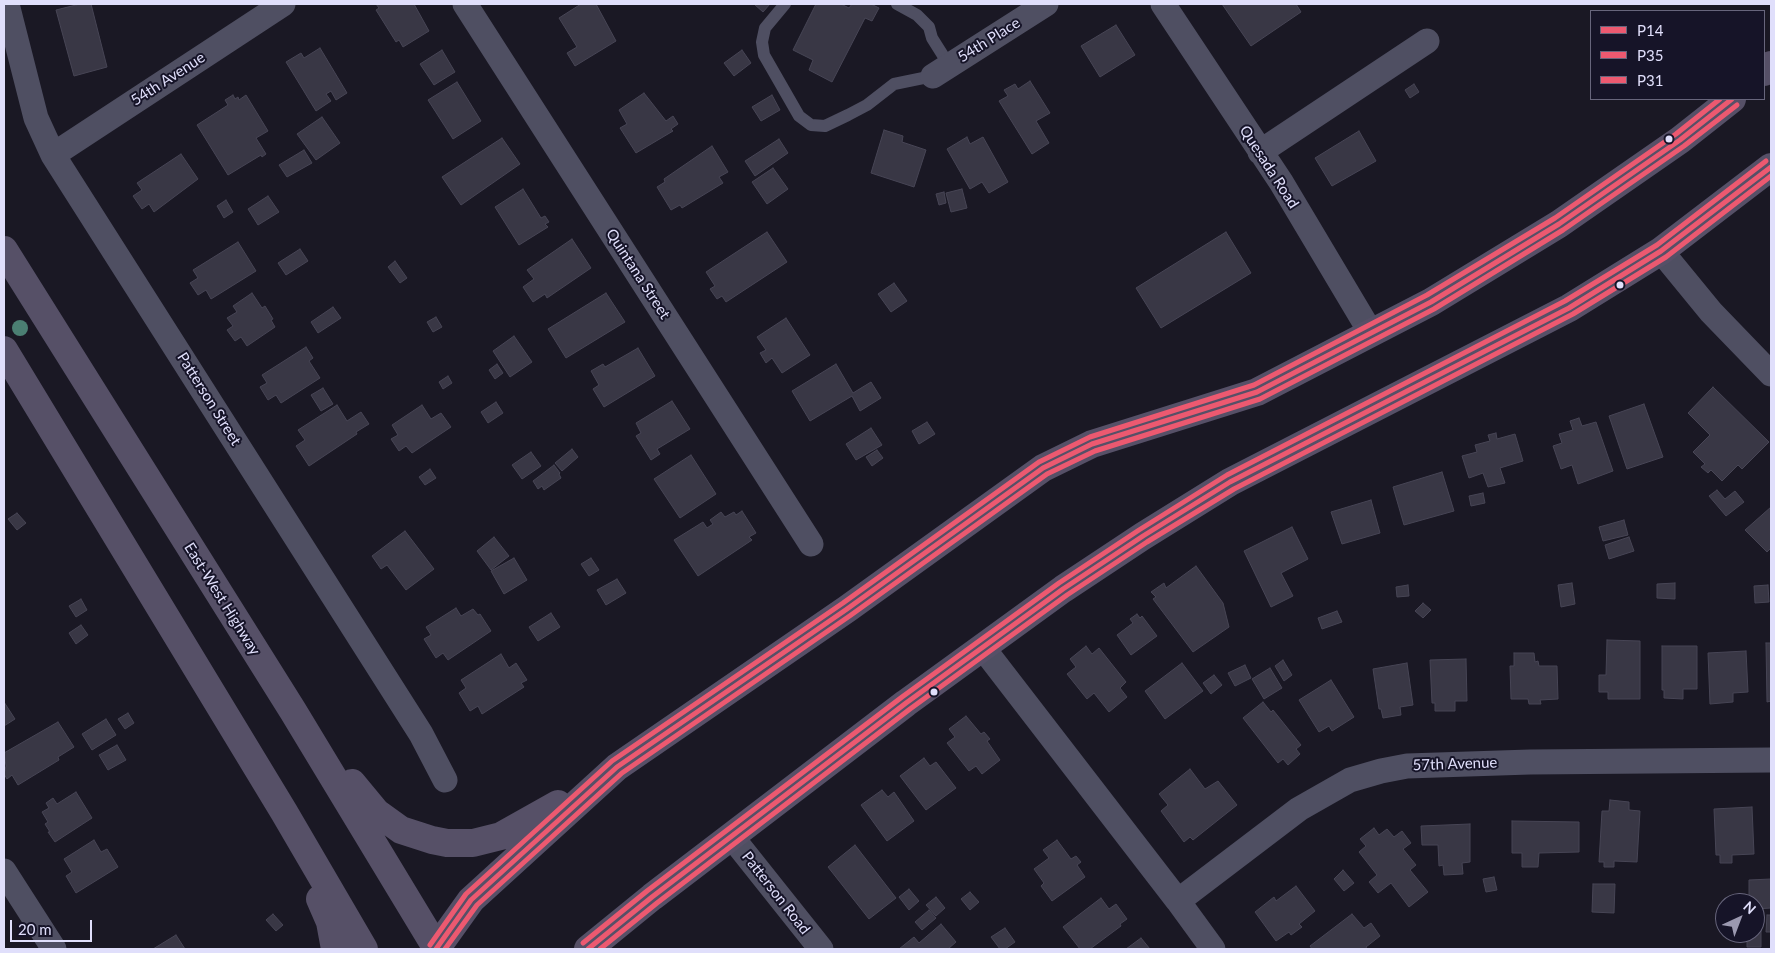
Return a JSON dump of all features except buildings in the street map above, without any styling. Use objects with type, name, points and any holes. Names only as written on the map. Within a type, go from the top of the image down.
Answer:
[{"type":"main road","points":[[293,711],[329,750],[376,812],[401,830],[432,840],[474,844],[501,836],[532,821],[617,767],[854,604],[1043,468],[1092,444],[1257,392],[1371,333],[1447,292],[1559,224],[1680,140],[1731,100]]},
{"type":"main road","points":[[594,946],[731,836],[1079,578],[1230,482],[1369,409],[1543,322],[1661,251],[1771,167]]},
{"type":"main road","name":"East-West Highway","points":[[4,250],[293,711],[436,949]]},
{"type":"main road","points":[[4,350],[284,812],[364,949]]},
{"type":"main road","points":[[436,949],[471,900],[617,767]]},
{"type":"main road","points":[[284,812],[330,922],[335,949]]},
{"type":"street","name":"Patterson Street","points":[[7,4],[36,118],[53,155],[416,725],[445,780]]},
{"type":"street","name":"54th Avenue","points":[[53,155],[283,4]]},
{"type":"street","name":"Quintana Street","points":[[465,4],[811,544]]},
{"type":"street","name":"54th Place","points":[[941,71],[1046,4]]},
{"type":"street","name":"Quesada Road","points":[[1163,4],[1326,256],[1371,333]]},
{"type":"street","points":[[1260,152],[1427,41]]},
{"type":"street","points":[[1661,251],[1711,312],[1771,374]]},
{"type":"street","points":[[983,648],[1213,949]]},
{"type":"street","name":"57th Avenue","points":[[1178,901],[1299,809],[1350,780],[1381,771],[1407,766],[1511,762],[1771,760]]},
{"type":"street","name":"Patterson Road","points":[[731,836],[821,949]]},
{"type":"street","points":[[4,871],[54,949]]},
{"type":"lane","points":[[785,4],[765,28],[762,42],[764,55],[800,116],[811,125],[826,126],[867,105],[894,84],[941,71],[929,28],[917,14],[896,4]]},
{"type":"transit line","name":"P31","points":[[430,945],[466,894],[612,761],[843,603],[1039,462],[1090,437],[1254,385],[1427,295],[1555,218],[1676,134],[1719,100]]},
{"type":"transit line","name":"P14","points":[[436,949],[471,900],[617,767],[847,609],[1043,468],[1092,444],[1257,392],[1431,302],[1559,224],[1680,140],[1731,100]]},
{"type":"transit line","name":"P35","points":[[445,949],[477,905],[622,773],[851,615],[1047,474],[1095,451],[1260,399],[1434,309],[1563,230],[1684,146],[1737,105]]},
{"type":"transit line","name":"P31","points":[[583,943],[647,891],[902,697],[1059,583],[1139,530],[1227,475],[1565,301],[1657,245],[1766,161]]},
{"type":"transit line","name":"P14","points":[[588,949],[652,897],[906,703],[1063,589],[1143,536],[1230,482],[1569,308],[1661,251],[1771,167]]},
{"type":"transit line","name":"P35","points":[[600,949],[910,709],[1067,595],[1147,542],[1234,489],[1573,314],[1666,257],[1771,176]]}]
